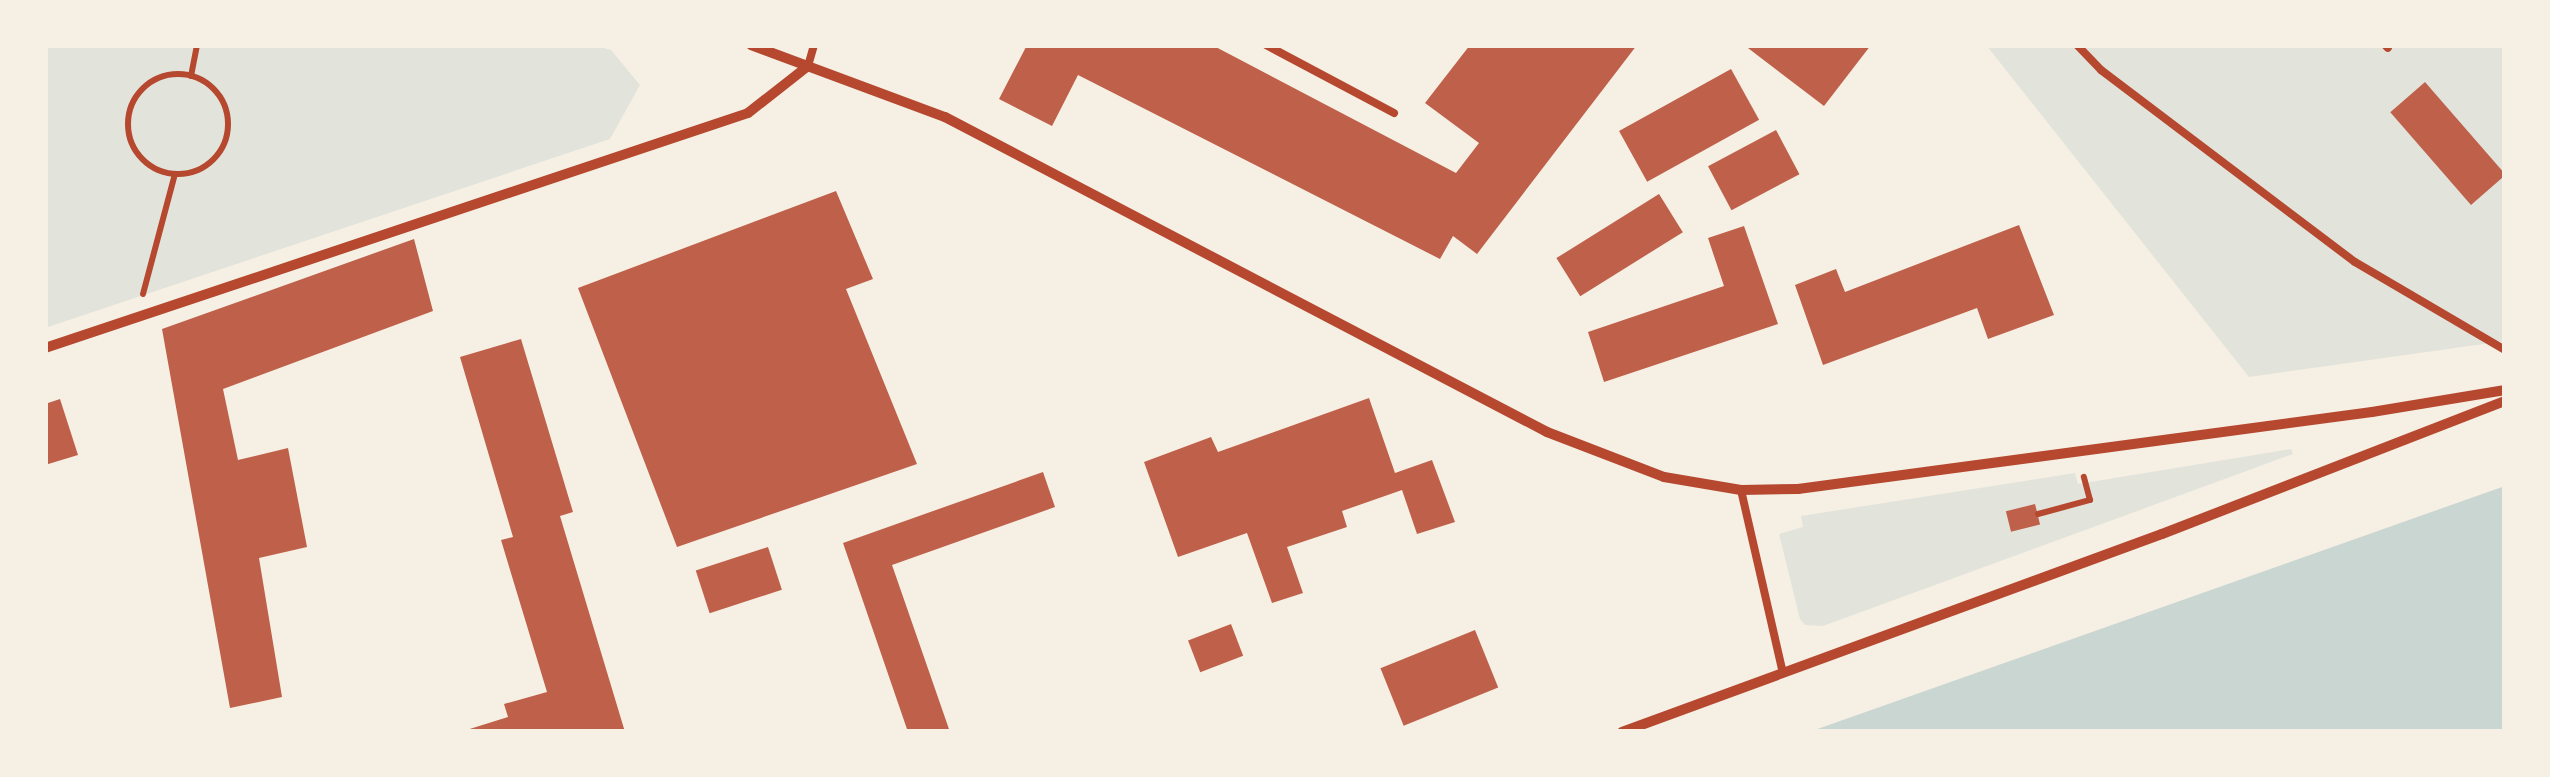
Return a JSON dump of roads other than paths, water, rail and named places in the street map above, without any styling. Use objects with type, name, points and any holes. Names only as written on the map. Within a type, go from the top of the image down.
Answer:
[{"type":"street","points":[[751,45],[944,117],[1547,432],[1664,477],[1741,490],[1798,489],[2505,390]]},
{"type":"street","points":[[45,348],[748,113],[808,66]]},
{"type":"street","points":[[1622,732],[2162,534],[2505,401]]},
{"type":"lane","points":[[808,66],[814,45]]},
{"type":"lane","points":[[1266,45],[1394,113]]},
{"type":"lane","points":[[2076,45],[2100,70],[2355,262],[2505,350]]},
{"type":"lane","points":[[1741,490],[1783,673]]}]
